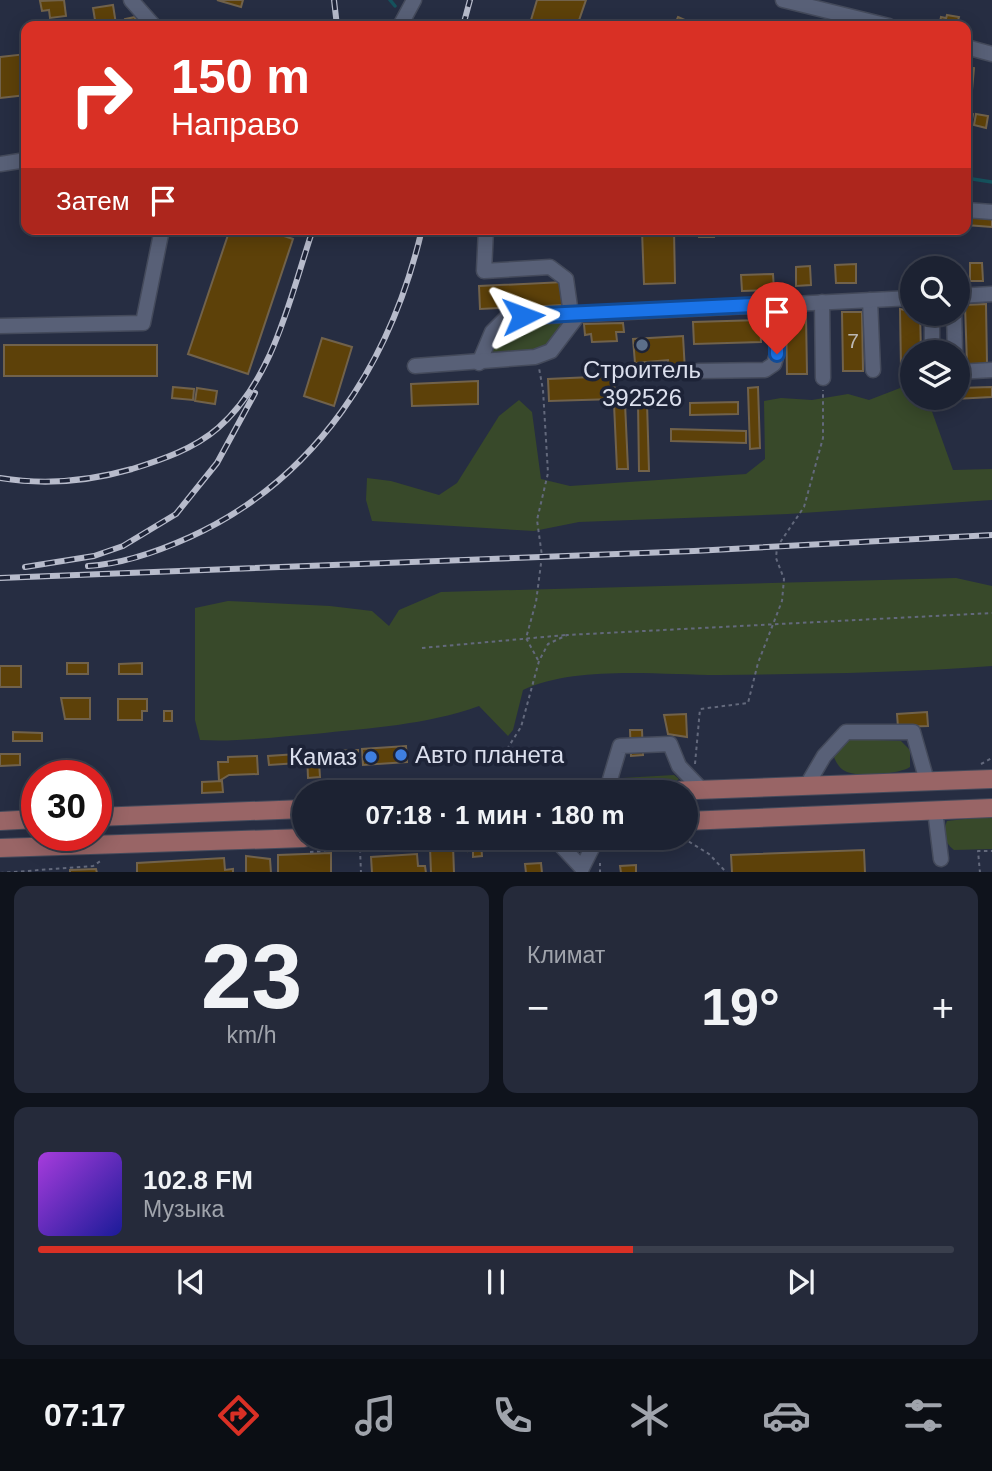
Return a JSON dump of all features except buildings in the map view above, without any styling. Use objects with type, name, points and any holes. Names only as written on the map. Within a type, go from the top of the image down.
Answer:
[{"type":"main road","points":[[698,784],[807,785],[992,779]]},
{"type":"main road","points":[[698,820],[992,808]]},
{"type":"main road","points":[[112,816],[292,809]]},
{"type":"main road","points":[[0,821],[21,820]]},
{"type":"main road","points":[[0,848],[292,838]]},
{"type":"street","points":[[131,0],[150,21]]},
{"type":"street","points":[[403,21],[414,0]]},
{"type":"street","points":[[783,0],[869,21]]},
{"type":"street","points":[[971,48],[992,54]]},
{"type":"street","points":[[0,164],[21,161]]},
{"type":"street","points":[[971,210],[992,212]]},
{"type":"street","points":[[0,326],[143,323],[161,235]]},
{"type":"street","points":[[415,366],[535,358],[551,351],[575,314],[566,279],[550,267],[484,271],[486,235]]},
{"type":"street","points":[[970,295],[992,294]]},
{"type":"street","points":[[479,363],[500,321],[523,316],[900,299]]},
{"type":"street","points":[[870,300],[873,370]]},
{"type":"street","points":[[822,302],[823,377]]},
{"type":"street","points":[[698,371],[765,370],[774,364],[777,354],[777,304]]},
{"type":"street","points":[[970,371],[992,370]]},
{"type":"street","points":[[807,785],[824,756],[846,732],[913,732],[927,781]]},
{"type":"street","points":[[610,780],[620,746],[670,744],[679,766],[692,780]]},
{"type":"street","points":[[935,810],[942,859]]},
{"type":"street","points":[[564,850],[582,870]]},
{"type":"street","points":[[582,850],[582,870]]},
{"type":"street","points":[[582,870],[591,850]]},
{"type":"path","points":[[535,358],[544,390],[548,473],[537,520],[542,556],[536,602],[526,638],[539,661]]},
{"type":"path","points":[[696,780],[700,709],[748,703],[758,663],[776,624],[784,579],[776,558],[778,547],[804,507],[809,491],[811,473],[823,438],[823,377]]},
{"type":"path","points":[[422,648],[567,635],[992,613]]},
{"type":"path","points":[[507,749],[521,727],[539,661],[548,644],[567,635]]},
{"type":"path","points":[[698,847],[709,854],[726,872]]},
{"type":"path","points":[[359,850],[361,872]]},
{"type":"path","points":[[980,872],[978,851],[992,851]]},
{"type":"green space","points":[[568,321],[547,350],[487,358],[508,324]]},
{"type":"green space","points":[[900,388],[900,410],[931,410],[953,470],[992,469],[992,500],[788,514],[579,522],[534,531],[372,521],[366,500],[367,478],[391,481],[439,495],[457,483],[499,416],[519,400],[532,412],[541,479],[570,486],[746,474],[765,459],[764,401],[781,398],[812,400],[848,394],[869,400]]},
{"type":"green space","points":[[956,578],[992,586],[992,666],[856,673],[619,673],[568,677],[523,690],[513,730],[508,736],[479,706],[439,718],[398,725],[243,740],[200,740],[195,720],[195,608],[228,601],[372,611],[389,626],[399,610],[441,592]]},
{"type":"green space","points":[[850,739],[901,741],[910,750],[910,767],[879,774],[847,772],[838,764],[833,754]]},
{"type":"green space","points":[[674,775],[679,779],[620,780]]},
{"type":"green space","points":[[992,816],[992,849],[954,850],[946,840],[944,829],[947,821]]},
{"type":"waterway","points":[[390,0],[395,6]]},
{"type":"waterway","points":[[971,179],[992,182]]},
{"type":"railway","points":[[334,0],[336,21]]},
{"type":"railway","points":[[464,21],[470,0]]},
{"type":"railway","points":[[0,478],[50,481],[116,473],[177,453],[218,428],[237,408],[267,361],[288,309],[311,235]]},
{"type":"railway","points":[[88,566],[140,556],[190,537],[235,513],[275,483],[311,449],[342,411],[368,370],[391,325],[420,235]]},
{"type":"railway","points":[[25,567],[94,556],[123,546],[176,514],[217,463],[255,393]]},
{"type":"railway","points":[[0,578],[694,551],[992,535]]},
{"type":"place","name":"Строитель 392526","points":[[642,345]]},
{"type":"place","name":"Авто планета","points":[[401,755]]},
{"type":"place","name":"Камаз","points":[[371,757]]},
{"type":"route","points":[[523,316],[777,304],[777,354]]}]
